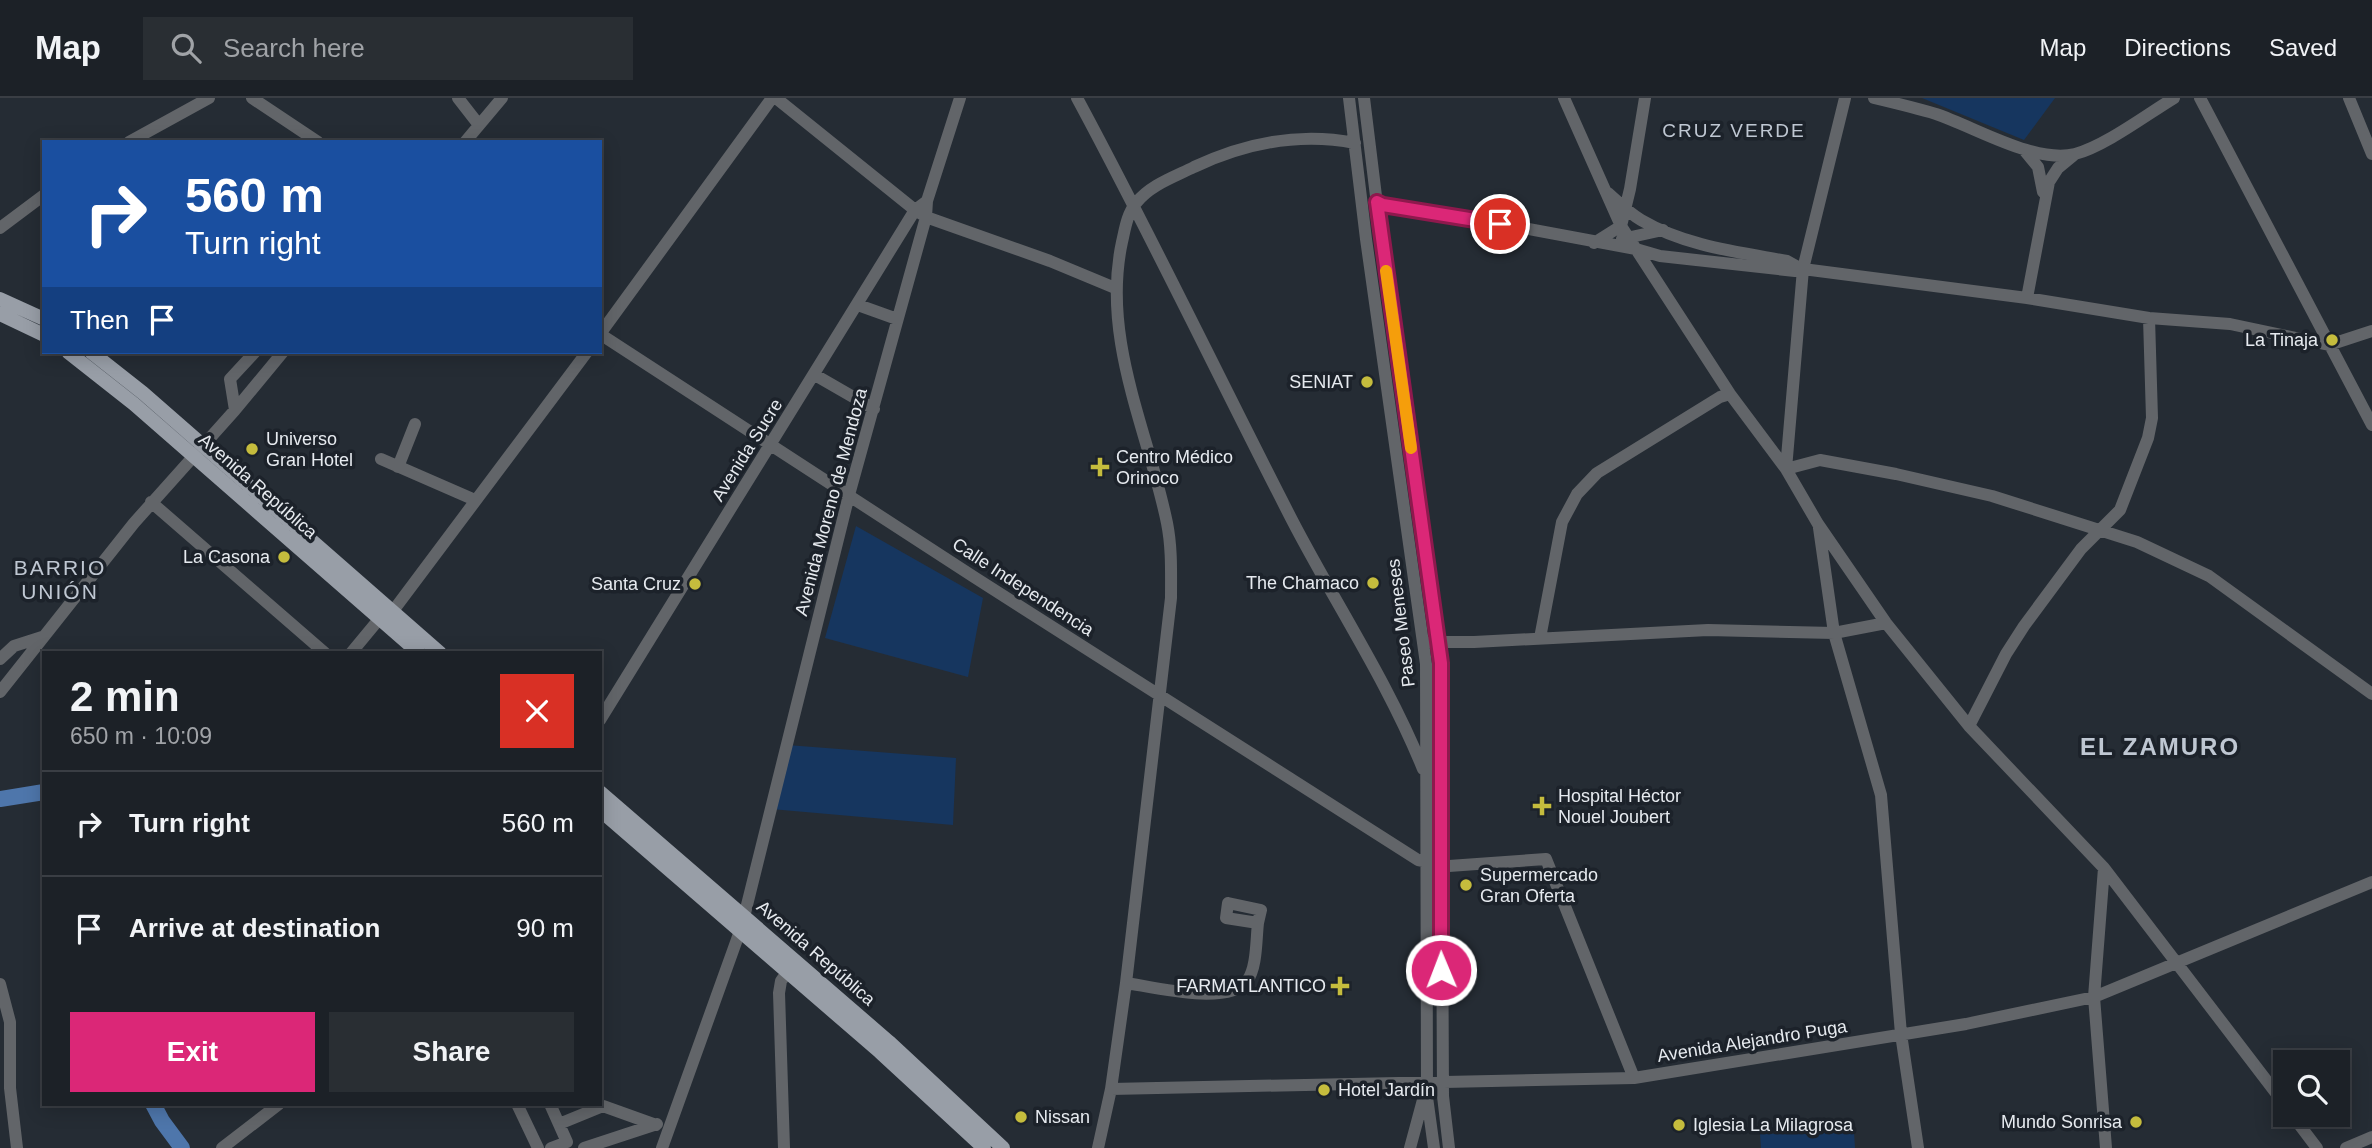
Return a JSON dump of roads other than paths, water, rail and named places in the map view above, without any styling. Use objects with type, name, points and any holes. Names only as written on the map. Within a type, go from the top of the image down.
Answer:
[{"type":"main road","points":[[0,299],[42,318]]},
{"type":"main road","points":[[0,314],[42,334]]},
{"type":"main road","name":"Avenida República","points":[[71,354],[198,451]]},
{"type":"main road","name":"Avenida República","points":[[93,354],[198,451],[386,615],[437,651]]},
{"type":"main road","name":"Avenida República","points":[[386,615],[417,651]]},
{"type":"main road","name":"Avenida República","points":[[602,794],[742,924]]},
{"type":"main road","name":"Avenida República","points":[[602,812],[928,1077],[1003,1148]]},
{"type":"main road","name":"Avenida República","points":[[791,966],[984,1148]]},
{"type":"street","points":[[133,140],[209,98]]},
{"type":"street","points":[[252,98],[315,140]]},
{"type":"street","points":[[458,98],[479,125]]},
{"type":"street","points":[[467,140],[502,98]]},
{"type":"street","points":[[602,331],[774,98],[920,213],[1115,288]]},
{"type":"street","name":"Avenida Moreno de Mendoza","points":[[662,1148],[742,924],[849,495],[897,319],[920,213],[927,201],[960,98]]},
{"type":"street","points":[[1077,98],[1134,205],[1293,522],[1406,728],[1426,778]]},
{"type":"street","name":"Paseo Meneses","points":[[1349,98],[1423,642],[1427,689],[1426,778],[1449,1148]]},
{"type":"street","name":"Paseo Meneses","points":[[1364,98],[1439,642],[1442,689],[1432,863],[1427,1082],[1434,1148]]},
{"type":"street","points":[[1564,98],[1621,226],[1730,394],[1786,469],[1818,524],[1886,623],[1969,726],[2104,868],[2273,1090]]},
{"type":"street","points":[[1594,243],[1621,226],[1645,98]]},
{"type":"street","points":[[1786,469],[1803,269],[1844,98]]},
{"type":"street","points":[[1874,98],[1936,114],[2021,147],[2061,156],[2076,153],[2112,136],[2174,98]]},
{"type":"street","points":[[2200,98],[2372,425]]},
{"type":"street","points":[[2349,98],[2372,154]]},
{"type":"street","points":[[1098,1148],[1111,1089],[1125,984],[1171,598],[1171,556],[1167,525],[1126,373],[1116,314],[1117,264],[1128,215],[1144,193],[1237,149],[1268,142],[1306,139],[1332,139],[1355,143]]},
{"type":"street","points":[[2021,147],[2038,167],[2043,184],[2043,203]]},
{"type":"street","points":[[2027,298],[2049,182],[2058,168],[2076,153]]},
{"type":"street","points":[[1605,191],[1618,195],[1631,181]]},
{"type":"street","points":[[1605,191],[1640,220],[1662,230],[1693,242],[1787,261],[1803,269],[2027,298],[2149,318],[2230,324],[2329,345],[2372,331]]},
{"type":"street","points":[[0,229],[42,197]]},
{"type":"street","points":[[1377,202],[1594,243],[1633,243],[1662,230]]},
{"type":"street","name":"Avenida Sucre","points":[[602,717],[770,443],[920,213]]},
{"type":"street","points":[[1660,256],[1650,243],[1662,230]]},
{"type":"street","points":[[1633,243],[1660,256],[1795,271],[1803,269]]},
{"type":"street","points":[[858,305],[897,319]]},
{"type":"street","points":[[1969,726],[2006,654],[2024,626],[2081,549],[2120,510],[2148,438],[2152,418],[2149,318]]},
{"type":"street","name":"Calle Independencia","points":[[602,335],[1365,827],[1418,860],[1432,863]]},
{"type":"street","points":[[235,410],[230,379],[253,354]]},
{"type":"street","points":[[0,692],[151,502],[235,410],[281,354]]},
{"type":"street","points":[[353,651],[386,615],[585,354]]},
{"type":"street","points":[[815,375],[874,409]]},
{"type":"street","points":[[1540,638],[1562,522],[1577,494],[1597,473],[1720,397],[1730,394]]},
{"type":"street","points":[[398,467],[415,424]]},
{"type":"street","points":[[381,459],[475,500]]},
{"type":"street","points":[[1786,469],[1820,460],[1896,474],[1992,496],[2137,542],[2209,576],[2372,694]]},
{"type":"street","points":[[151,502],[323,651]]},
{"type":"street","points":[[1818,524],[1834,633],[1881,794],[1901,1034],[1918,1148]]},
{"type":"street","points":[[1423,642],[1708,630],[1834,633],[1886,623]]},
{"type":"street","points":[[0,659],[14,646],[44,636]]},
{"type":"street","points":[[1432,863],[1546,859],[1634,1078]]},
{"type":"street","points":[[2104,868],[2094,997],[2106,1148]]},
{"type":"street","name":"Avenida Alejandro Puga","points":[[1111,1089],[1634,1078],[1966,1024],[2094,997],[2372,882]]},
{"type":"street","points":[[1125,984],[1208,994],[1238,988],[1248,980],[1258,923]]},
{"type":"street","points":[[784,1148],[779,993],[781,981],[791,966]]},
{"type":"street","points":[[0,984],[10,1022],[10,1088],[17,1148]]},
{"type":"street","points":[[1410,1148],[1427,1082]]},
{"type":"street","points":[[223,1147],[276,1106]]},
{"type":"street","points":[[518,1106],[538,1148]]},
{"type":"street","points":[[551,1106],[568,1142],[551,1148]]},
{"type":"street","points":[[559,1124],[603,1106],[656,1125]]},
{"type":"street","points":[[584,1148],[671,1120]]},
{"type":"street","points":[[2301,1127],[2317,1148]]},
{"type":"street","points":[[2346,1148],[2372,1137]]},
{"type":"waterway","points":[[0,799],[42,792]]},
{"type":"waterway","points":[[154,1106],[182,1148]]},
{"type":"place","name":"La Tinaja","points":[[2332,340]]},
{"type":"place","name":"SENIAT","points":[[1367,382]]},
{"type":"place","name":"Universo Gran Hotel","points":[[252,449]]},
{"type":"place","name":"Centro Médico Orinoco","points":[[1100,467]]},
{"type":"place","name":"La Casona","points":[[284,557]]},
{"type":"place","name":"The Chamaco","points":[[1373,583]]},
{"type":"place","name":"Santa Cruz","points":[[695,584]]},
{"type":"place","name":"Hospital Héctor Nouel Joubert","points":[[1542,806]]},
{"type":"place","name":"Supermercado Gran Oferta","points":[[1466,885]]},
{"type":"place","name":"FARMATLANTICO","points":[[1340,986]]},
{"type":"place","name":"Hotel Jardín","points":[[1324,1090]]},
{"type":"place","name":"Nissan","points":[[1021,1117]]},
{"type":"place","name":"Mundo Sonrisa","points":[[2136,1122]]},
{"type":"place","name":"Iglesia La Milagrosa","points":[[1679,1125]]},
{"type":"district","name":"CRUZ VERDE","points":[[1734,130]]},
{"type":"district","name":"BARRIO UNIÓN","points":[[60,580]]},
{"type":"district","name":"EL ZAMURO","points":[[2160,747]]}]
